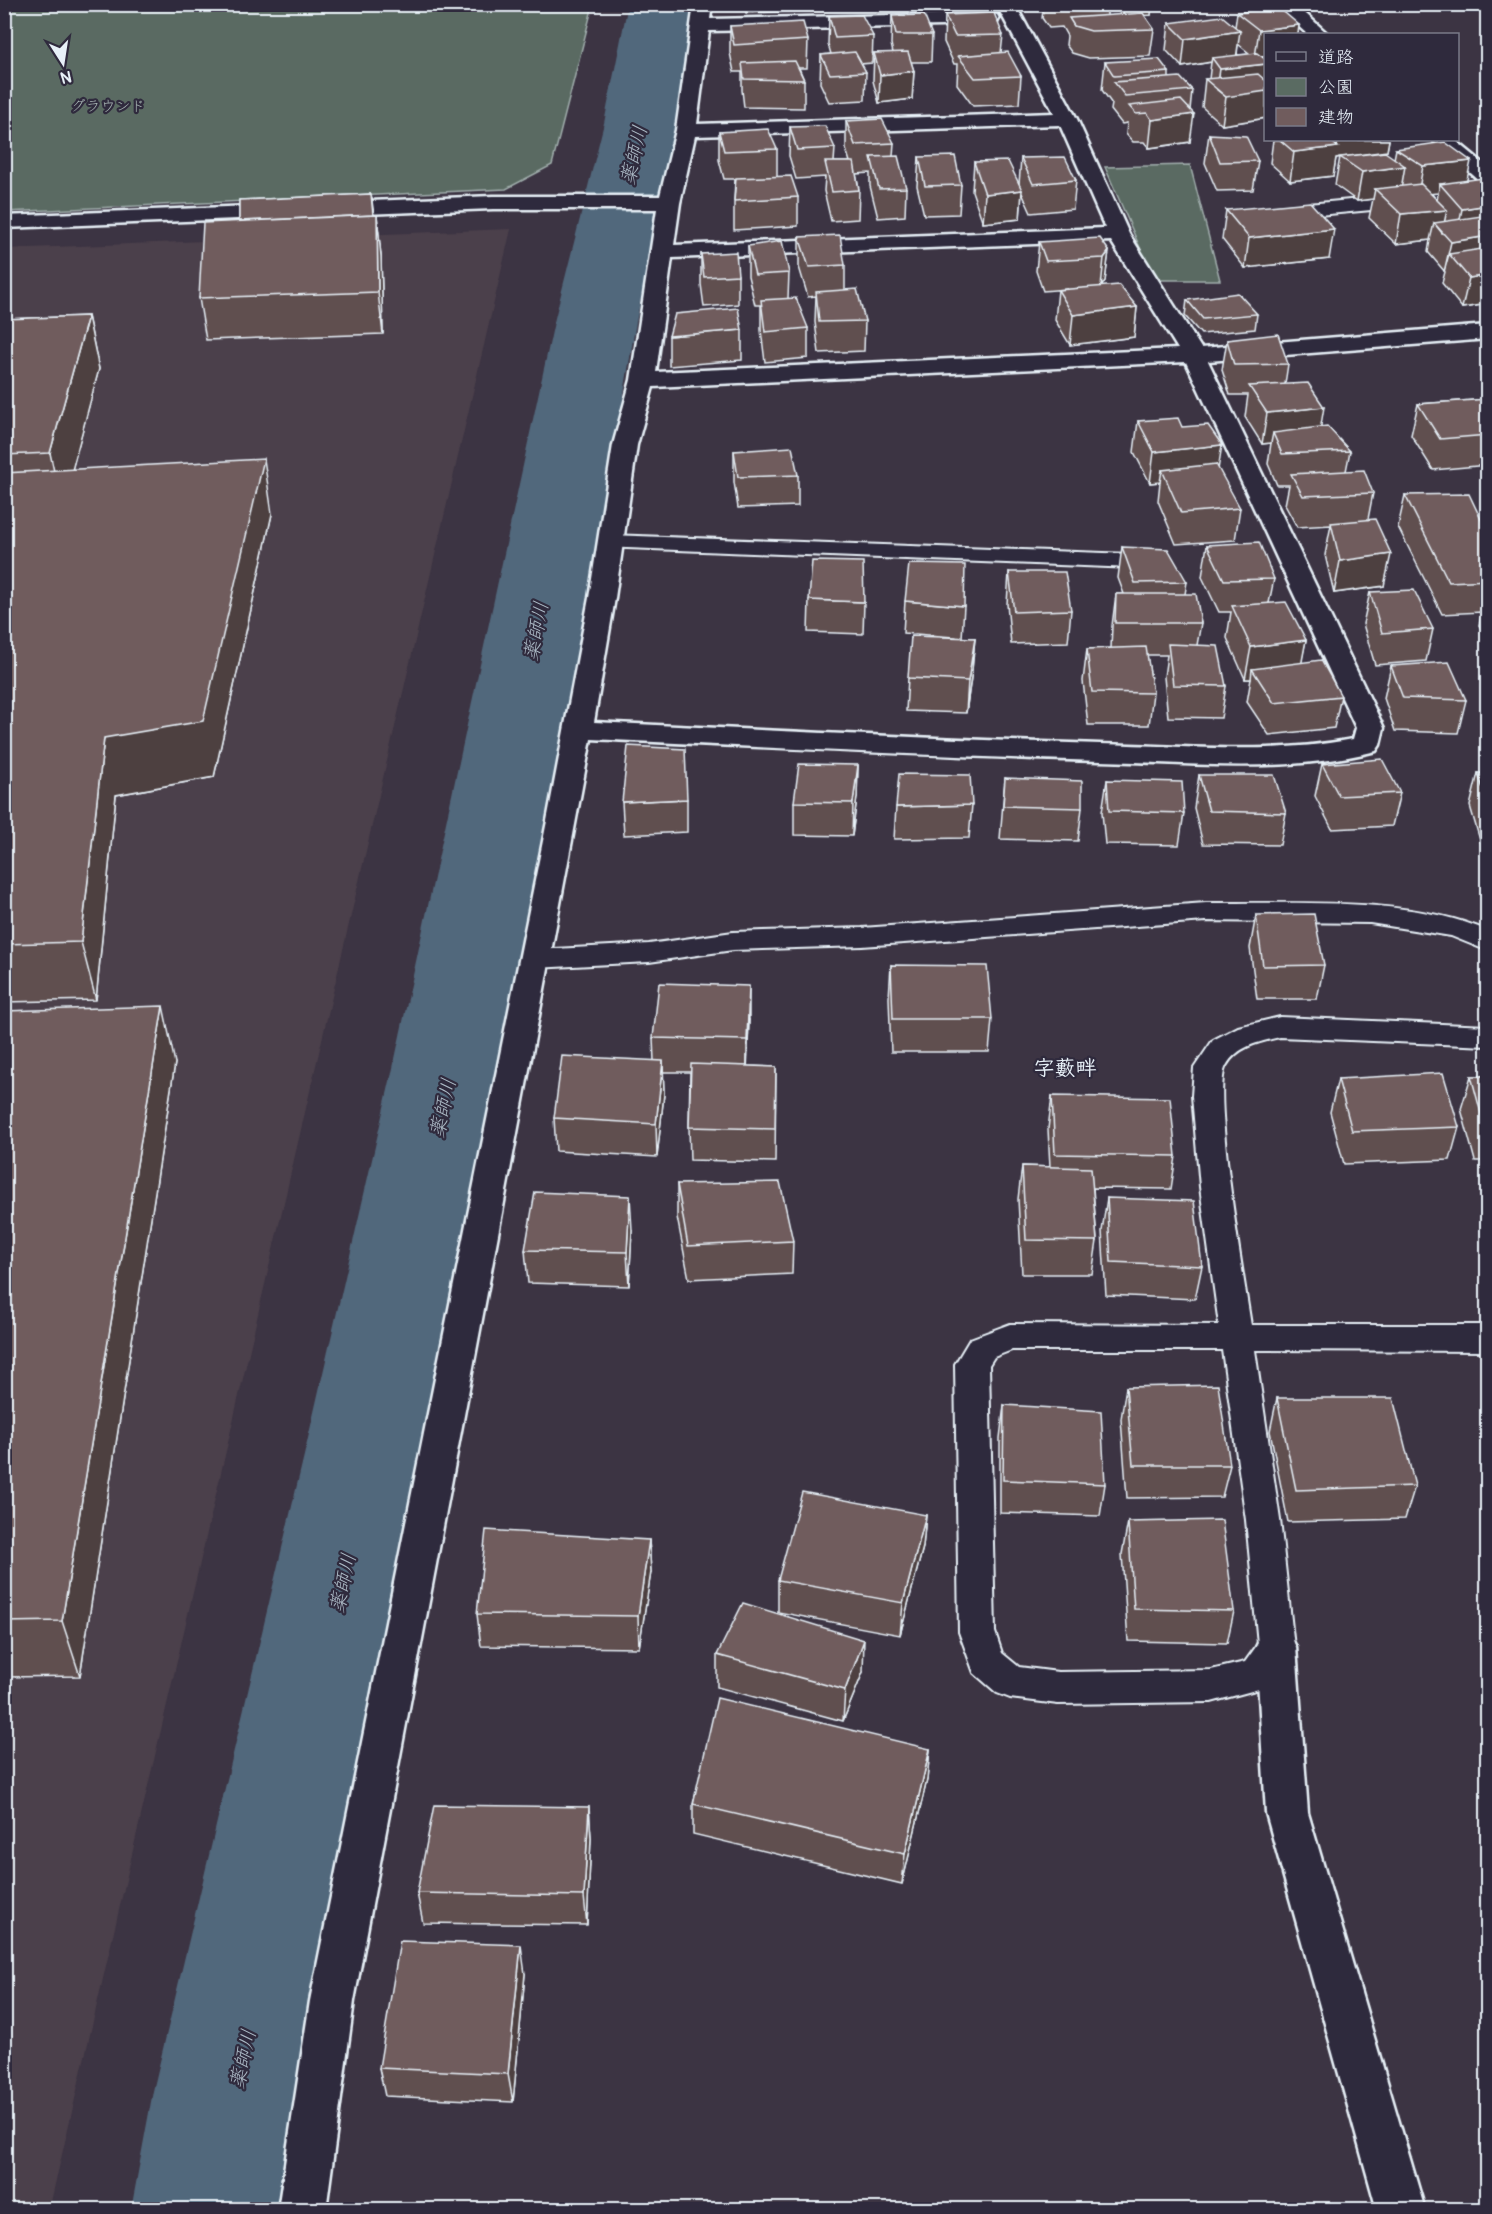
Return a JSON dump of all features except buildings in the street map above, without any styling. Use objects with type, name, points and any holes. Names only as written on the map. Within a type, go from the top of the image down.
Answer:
[{"type":"street","points":[[1282,4],[1317,33]]},
{"type":"street","points":[[302,2210],[332,2001],[578,730],[625,445],[643,380],[661,252],[659,202],[686,130],[702,15],[1009,11],[1067,119],[1118,234],[1194,355],[1370,728],[1366,745],[1340,751],[1285,756],[1042,751],[578,730]]},
{"type":"street","points":[[686,130],[1067,119]]},
{"type":"street","points":[[1444,141],[1488,178]]},
{"type":"street","points":[[4,222],[199,216],[410,204],[586,200],[659,202]]},
{"type":"street","points":[[661,252],[1118,234]]},
{"type":"street","points":[[643,380],[1194,355],[1488,332]]},
{"type":"street","points":[[1276,1647],[1287,1813],[1401,2210]]},
{"type":"lane","points":[[1253,216],[1488,193]]},
{"type":"lane","points":[[610,542],[1158,562]]},
{"type":"lane","points":[[534,959],[649,953],[733,941],[862,937],[1206,912],[1370,914],[1457,928],[1488,942]]},
{"type":"lane","points":[[1488,1036],[1280,1027],[1248,1034],[1223,1047],[1209,1068],[1207,1096],[1215,1186],[1237,1337],[1263,1520],[1276,1647],[1257,1675],[1211,1686],[1058,1688],[1010,1682],[987,1662],[977,1632],[972,1364],[982,1347],[1010,1337],[1237,1337],[1488,1338]]},
{"type":"shaded area","points":[[511,229],[49,2210],[4,2209],[4,249]]},
{"type":"green space","name":"グラウンド","points":[[4,5],[593,5],[552,165],[506,189],[5,212]]},
{"type":"green space","points":[[1190,165],[1220,280],[1154,280],[1105,167]]},
{"type":"waterway","name":"薬師川","points":[[217,2210],[236,2091],[374,1447],[452,1068],[595,322],[641,123],[662,4]]},
{"type":"district","name":"字藪畔","points":[[1065,1068]]}]
